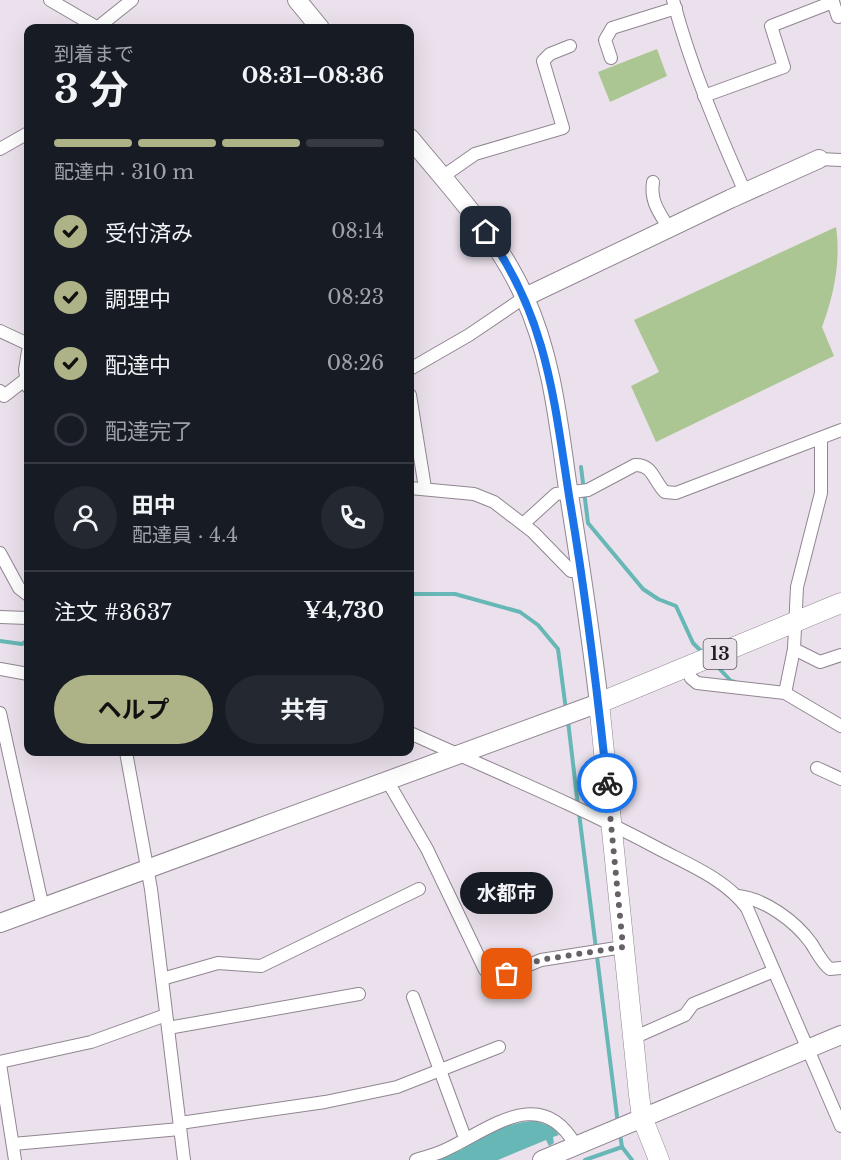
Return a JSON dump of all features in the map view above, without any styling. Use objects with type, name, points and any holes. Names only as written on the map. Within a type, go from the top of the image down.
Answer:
[{"type":"main road","name":"13","points":[[599,703],[841,603]]},
{"type":"main road","points":[[599,703],[642,1117],[658,1160]]},
{"type":"street","points":[[50,0],[91,24]]},
{"type":"street","points":[[103,24],[132,0]]},
{"type":"street","points":[[297,0],[317,24]]},
{"type":"street","points":[[704,96],[784,67],[766,28],[833,2],[838,17]]},
{"type":"street","points":[[611,58],[605,40],[612,28],[676,3],[704,96],[745,192]]},
{"type":"street","points":[[442,177],[475,154],[564,128],[543,61],[550,54],[570,46]]},
{"type":"street","points":[[0,149],[24,135]]},
{"type":"street","points":[[0,923],[599,703],[569,492],[548,368],[525,297],[495,245],[414,143]]},
{"type":"street","points":[[414,367],[469,335],[525,297],[668,227],[819,159],[841,160]]},
{"type":"street","points":[[653,182],[651,192],[654,204],[668,227]]},
{"type":"street","points":[[0,331],[24,342]]},
{"type":"street","points":[[0,391],[4,396],[24,385]]},
{"type":"street","points":[[414,420],[425,488]]},
{"type":"street","points":[[523,524],[556,494],[588,490],[628,469],[642,465],[651,470],[665,492],[676,493],[841,430]]},
{"type":"street","points":[[785,693],[794,649],[797,587],[821,493],[821,438]]},
{"type":"street","points":[[414,488],[474,494],[494,502],[523,524],[571,571],[581,571]]},
{"type":"street","points":[[0,553],[19,588],[24,592]]},
{"type":"street","points":[[0,617],[24,618]]},
{"type":"street","points":[[794,649],[820,662],[841,655]]},
{"type":"street","points":[[687,668],[691,678],[697,683],[785,693],[841,726]]},
{"type":"street","points":[[0,669],[24,673]]},
{"type":"street","points":[[0,713],[43,908]]},
{"type":"street","points":[[414,735],[611,823],[715,878],[738,896],[747,908],[841,1126]]},
{"type":"street","points":[[127,756],[148,870],[184,1160]]},
{"type":"street","points":[[817,768],[841,779]]},
{"type":"street","points":[[388,782],[427,849],[485,970],[507,974],[540,960],[623,947]]},
{"type":"street","points":[[162,979],[218,963],[261,966],[419,889]]},
{"type":"street","points":[[738,896],[753,898],[770,908],[796,927],[813,946],[825,965],[830,969],[841,968]]},
{"type":"street","points":[[633,1038],[685,1015],[693,1004],[774,971]]},
{"type":"street","points":[[15,1160],[13,1143],[5,1121],[0,1063],[167,1022],[359,994]]},
{"type":"street","points":[[414,997],[465,1138]]},
{"type":"street","points":[[542,1160],[841,1035]]},
{"type":"street","points":[[13,1143],[180,1126],[324,1102],[397,1087],[499,1047]]},
{"type":"street","points":[[416,1160],[442,1152],[477,1131],[526,1113],[538,1114],[560,1124],[576,1146]]},
{"type":"green space","points":[[657,49],[667,76],[610,102],[598,72]]},
{"type":"green space","points":[[836,227],[838,252],[835,278],[822,327],[834,356],[656,442],[631,386],[659,372],[634,320]]},
{"type":"water","points":[[536,1121],[553,1127],[559,1135],[553,1137],[554,1143],[549,1146],[546,1140],[498,1160],[435,1160],[463,1149],[462,1146],[498,1129],[517,1123]]},
{"type":"waterway","points":[[581,467],[588,523],[643,589],[658,599],[676,606],[693,643],[702,652]]},
{"type":"waterway","points":[[414,594],[455,594],[520,612],[538,625],[558,649],[566,710]]},
{"type":"waterway","points":[[0,641],[24,643]]},
{"type":"waterway","points":[[714,663],[731,681],[735,682]]},
{"type":"waterway","points":[[568,721],[578,806]]},
{"type":"waterway","points":[[579,813],[618,1124]]},
{"type":"waterway","points":[[620,1134],[622,1147],[632,1160]]},
{"type":"waterway","points":[[585,1160],[622,1147]]},
{"type":"way so far","points":[[507,974],[540,960],[623,947],[607,783]]},
{"type":"place","name":"水都市","points":[[507,974]]},
{"type":"route","points":[[486,232],[511,269],[525,297],[548,368],[589,618],[607,783]]}]
